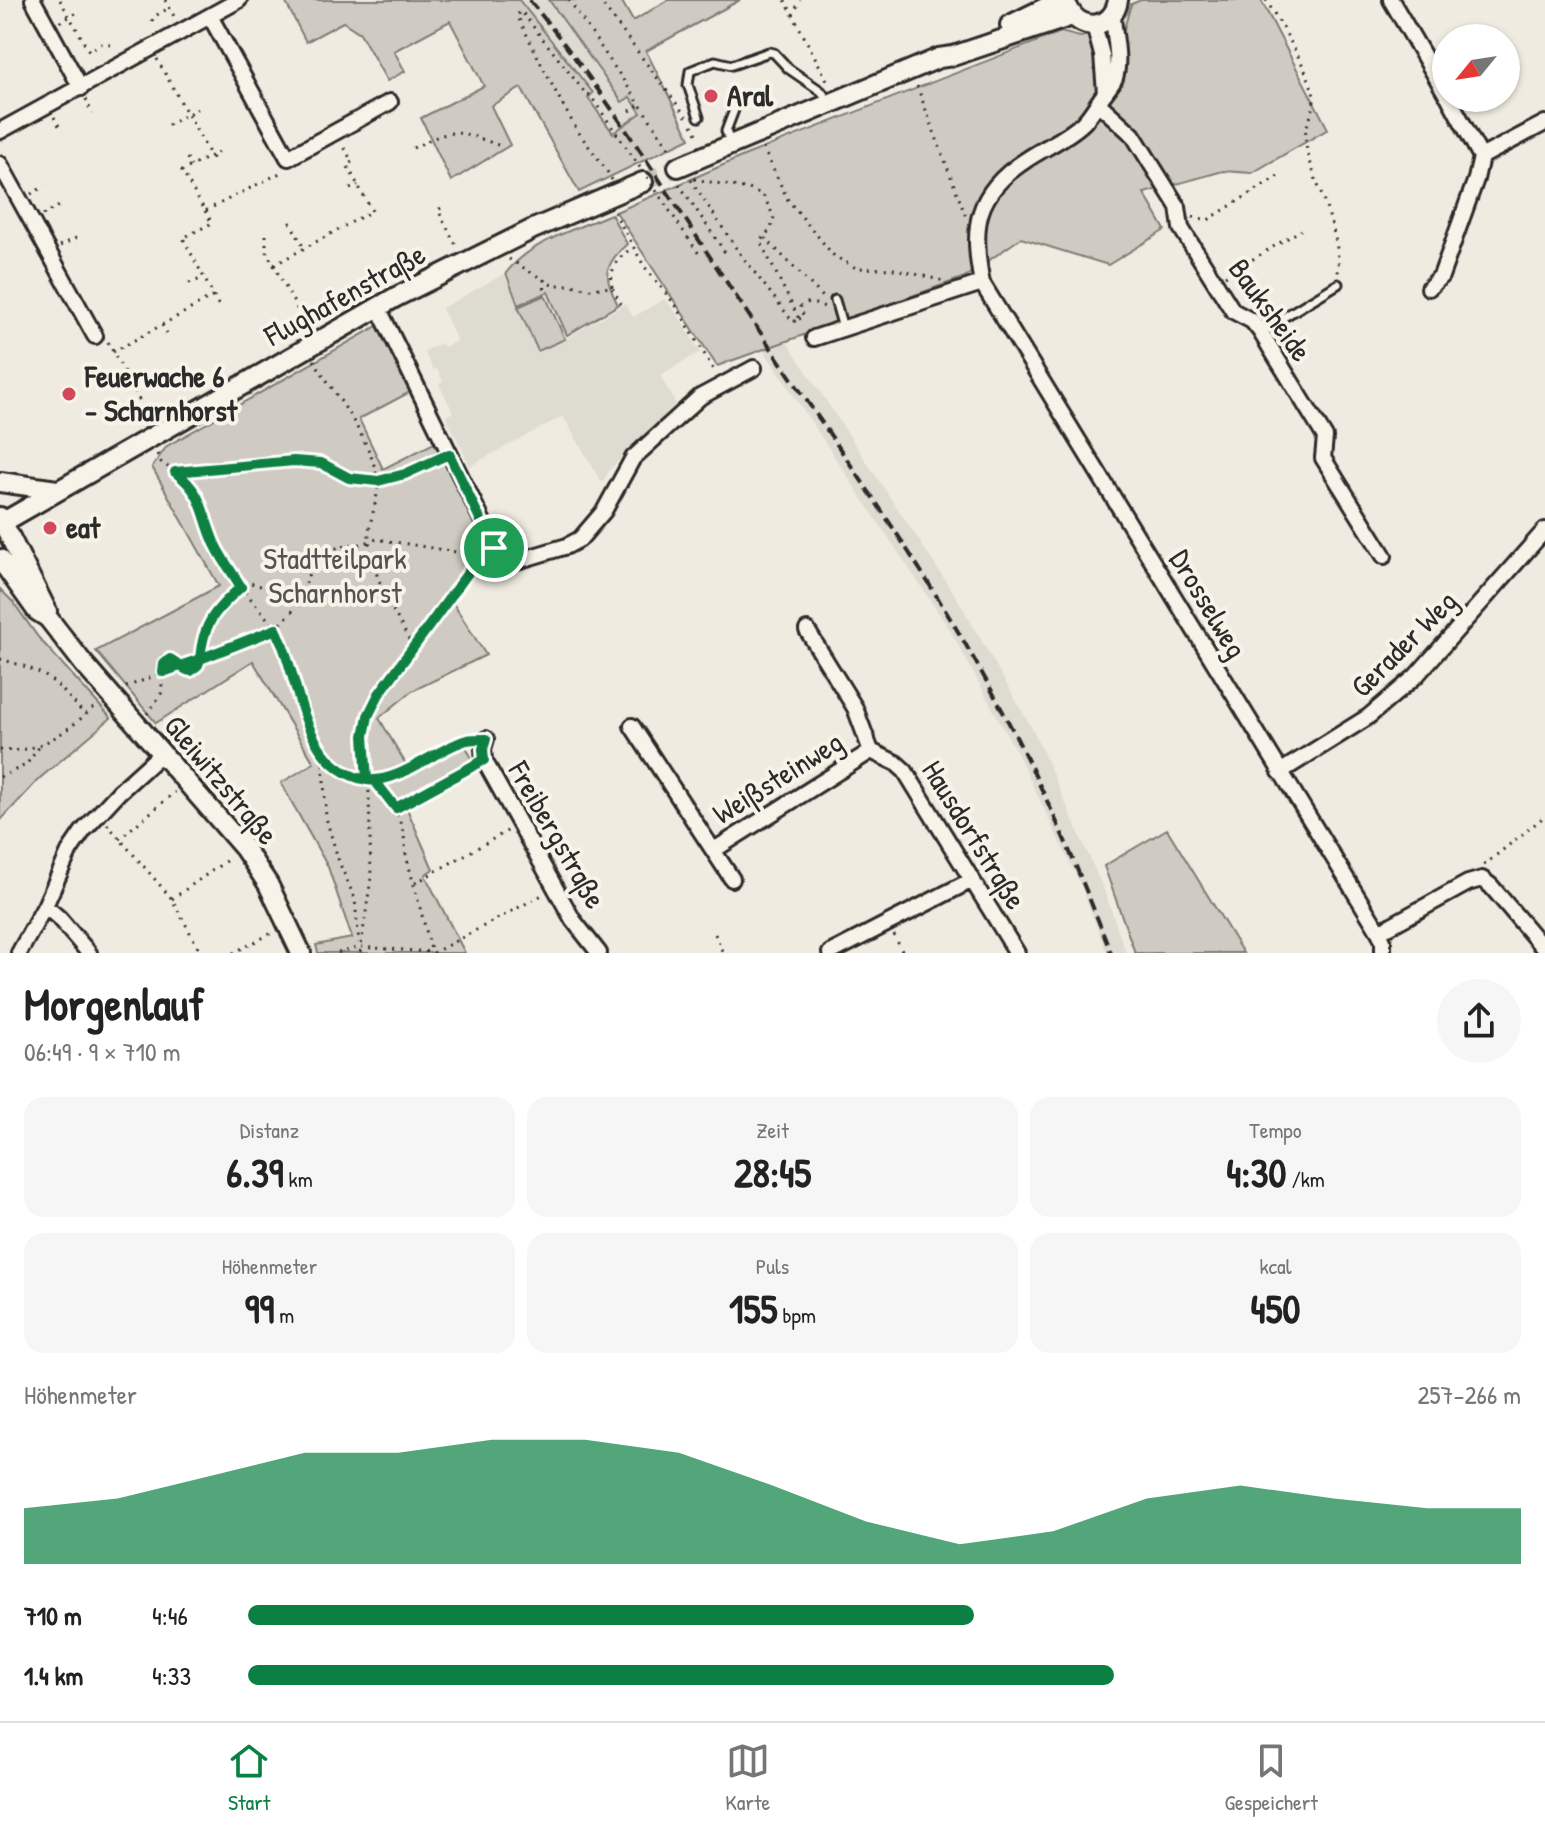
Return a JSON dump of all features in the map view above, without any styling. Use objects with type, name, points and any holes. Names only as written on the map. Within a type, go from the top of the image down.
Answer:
[{"type":"main road","points":[[678,168],[830,94],[953,56],[1066,5],[1081,23],[1094,25],[1116,8]]},
{"type":"main road","name":"Flughafenstraße","points":[[1,521],[464,261],[643,182]]},
{"type":"main road","points":[[0,482],[57,490]]},
{"type":"main road","name":"Gleiwitzstraße","points":[[1,521],[47,607],[48,618]]},
{"type":"main road","name":"Gleiwitzstraße","points":[[0,559],[37,611],[48,618],[244,848],[268,884],[301,953]]},
{"type":"main road","points":[[0,575],[18,585]]},
{"type":"street","points":[[33,0],[81,88]]},
{"type":"street","points":[[0,131],[239,0]]},
{"type":"street","points":[[1391,0],[1432,70]]},
{"type":"street","name":"Drosselweg","points":[[1116,8],[1116,75],[1110,88],[1082,123],[1060,140],[1026,159],[1001,178],[988,193],[978,217],[975,243],[982,283],[1379,932],[1383,953]]},
{"type":"street","points":[[210,16],[288,158],[390,102]]},
{"type":"street","points":[[1094,25],[1102,55],[1102,99]]},
{"type":"street","name":"Bauksheide","points":[[1102,99],[1133,135],[1178,211],[1181,228],[1233,311],[1252,321],[1260,331],[1325,437],[1323,458],[1384,556]]},
{"type":"street","points":[[1429,288],[1441,276],[1481,157],[1456,112]]},
{"type":"street","points":[[1481,157],[1545,123]]},
{"type":"street","points":[[0,164],[98,334]]},
{"type":"street","points":[[814,338],[982,283]]},
{"type":"street","points":[[378,307],[449,454],[488,552],[504,565],[567,546],[580,539],[604,511],[631,460],[686,408],[754,368]]},
{"type":"street","name":"Gerader Weg","points":[[1280,772],[1368,717],[1416,676],[1545,530]]},
{"type":"street","points":[[807,630],[855,708],[871,751]]},
{"type":"street","name":"Weißsteinweg","points":[[632,726],[732,879]]},
{"type":"street","name":"Freibergstraße","points":[[486,739],[484,760],[573,920],[599,953]]},
{"type":"street","name":"Weißsteinweg","points":[[714,850],[871,751]]},
{"type":"street","name":"Hausdorfstraße","points":[[871,751],[905,771],[1017,953]]},
{"type":"street","points":[[19,953],[45,906],[70,850],[97,814],[162,753]]},
{"type":"street","points":[[1379,932],[1468,883],[1482,879],[1545,950]]},
{"type":"street","points":[[830,953],[972,880]]},
{"type":"street","points":[[45,906],[89,953]]},
{"type":"lane","points":[[699,117],[688,85],[690,71],[715,61],[733,68],[769,52],[774,53],[789,69],[830,94]]},
{"type":"lane","points":[[730,144],[726,131],[734,110]]},
{"type":"lane","points":[[1260,331],[1338,284]]},
{"type":"lane","points":[[835,300],[843,328]]},
{"type":"path","points":[[60,0],[89,51],[101,44],[110,45]]},
{"type":"path","points":[[165,0],[182,31]]},
{"type":"path","points":[[569,0],[678,168],[707,226],[726,254]]},
{"type":"path","points":[[599,0],[658,75],[692,125],[707,154]]},
{"type":"path","points":[[785,0],[830,94]]},
{"type":"path","points":[[793,15],[800,0]]},
{"type":"path","points":[[1266,0],[1286,32],[1311,87],[1314,100],[1304,131],[1307,151],[1336,244],[1338,284]]},
{"type":"path","points":[[152,21],[169,8]]},
{"type":"path","points":[[612,180],[586,145],[553,88],[517,15],[521,11],[586,94],[590,95],[699,254]]},
{"type":"path","points":[[60,22],[78,12]]},
{"type":"path","points":[[151,49],[214,162]]},
{"type":"path","points":[[916,84],[966,217]]},
{"type":"path","points":[[630,111],[639,105]]},
{"type":"path","points":[[168,125],[197,109]]},
{"type":"path","points":[[274,265],[372,211],[347,165],[352,162],[335,132]]},
{"type":"path","points":[[413,148],[445,132],[461,132],[498,145]]},
{"type":"path","points":[[761,145],[788,200],[834,256],[856,268],[895,269],[967,287]]},
{"type":"path","points":[[218,152],[182,171],[212,223],[183,238],[219,306]]},
{"type":"path","points":[[187,158],[191,166]]},
{"type":"path","points":[[205,211],[293,166]]},
{"type":"path","points":[[678,168],[700,181],[749,189],[763,195],[774,217],[765,238],[760,241],[799,319]]},
{"type":"path","points":[[1178,211],[1208,220],[1283,173]]},
{"type":"path","points":[[350,189],[358,185]]},
{"type":"path","points":[[697,189],[793,322],[804,317],[800,307],[809,302],[826,307]]},
{"type":"path","points":[[31,221],[61,205]]},
{"type":"path","points":[[441,208],[438,210],[459,253]]},
{"type":"path","points":[[612,208],[644,266],[677,307],[723,384]]},
{"type":"path","points":[[290,222],[304,248]]},
{"type":"path","points":[[1215,282],[1301,230]]},
{"type":"path","points":[[266,235],[266,251],[311,334]]},
{"type":"path","points":[[49,252],[78,237]]},
{"type":"path","points":[[719,244],[729,237]]},
{"type":"path","points":[[765,238],[822,297]]},
{"type":"path","points":[[622,306],[612,287],[611,275],[620,256],[634,248]]},
{"type":"path","points":[[503,254],[552,285],[590,289],[612,287]]},
{"type":"path","points":[[189,283],[204,278]]},
{"type":"path","points":[[544,279],[545,295]]},
{"type":"path","points":[[113,352],[214,296]]},
{"type":"path","points":[[162,325],[168,335]]},
{"type":"path","points":[[98,334],[113,352],[151,421]]},
{"type":"path","points":[[128,344],[133,352]]},
{"type":"path","points":[[313,358],[362,439],[378,481],[369,536],[371,558],[413,647]]},
{"type":"path","points":[[154,449],[161,462],[190,483],[202,503],[212,540],[241,587],[276,629],[291,665],[301,709],[323,762],[326,818],[339,862],[355,899],[360,953]]},
{"type":"path","points":[[175,472],[314,461],[349,478],[378,481],[405,474],[449,454]]},
{"type":"path","points":[[122,688],[276,629],[299,604],[309,573],[326,554],[340,546],[377,539],[488,552]]},
{"type":"path","points":[[360,947],[369,907],[371,878],[364,736],[368,716],[388,679],[488,552]]},
{"type":"path","points":[[144,716],[158,700],[164,664],[170,659],[191,671],[198,665],[201,640],[211,618],[217,608],[241,587],[251,583],[279,592],[304,587]]},
{"type":"path","points":[[0,659],[35,669],[53,679],[85,715]]},
{"type":"path","points":[[0,750],[16,752],[41,745],[62,734],[98,704]]},
{"type":"path","points":[[319,749],[345,771],[375,781],[416,766],[467,740],[486,739]]},
{"type":"path","points":[[0,777],[26,765],[41,745]]},
{"type":"path","points":[[396,808],[484,760]]},
{"type":"path","points":[[375,781],[396,808],[432,953]]},
{"type":"path","points":[[119,839],[178,789]]},
{"type":"path","points":[[97,814],[172,899],[201,953]]},
{"type":"path","points":[[1468,883],[1487,862],[1545,816]]},
{"type":"path","points":[[415,883],[519,825]]},
{"type":"path","points":[[172,899],[234,856]]},
{"type":"path","points":[[338,953],[360,947],[432,953],[555,889]]},
{"type":"path","points":[[888,924],[903,953]]},
{"type":"path","points":[[233,953],[278,930]]},
{"type":"path","points":[[715,934],[723,953]]},
{"type":"shaded area","points":[[519,0],[549,0],[621,101],[629,96],[641,114],[613,133],[588,97],[593,94]]},
{"type":"shaded area","points":[[728,253],[957,598],[1034,732],[1104,890],[1126,953],[1107,953],[1082,888],[1018,755],[950,630],[702,258]]},
{"type":"shaded area","points":[[504,274],[538,351],[625,304],[633,317],[665,299],[700,352],[660,375],[676,404],[610,469],[602,483],[563,416],[470,466],[446,416],[453,412],[439,384],[443,382],[424,351],[442,343],[444,347],[457,341],[442,308]]},
{"type":"green space","points":[[292,0],[519,0],[593,93],[588,98],[613,133],[641,113],[630,97],[622,102],[549,0],[621,0],[633,21],[668,0],[740,0],[646,51],[690,138],[579,192],[521,88],[491,106],[510,145],[451,181],[421,118],[484,86],[450,21],[394,51],[405,71],[387,81],[360,33],[343,22],[306,42],[286,3]]},
{"type":"green space","points":[[1141,0],[1261,0],[1328,129],[1252,173],[1223,171],[1144,193],[1165,230],[1108,265],[1021,238],[965,277],[717,366],[616,212],[746,155],[1061,32],[1080,37],[1124,29],[1131,4]]},
{"type":"green space","points":[[611,214],[627,244],[609,266],[608,280],[618,305],[567,335],[548,292],[518,305],[506,273],[516,262],[540,244]]},
{"type":"green space","points":[[545,295],[565,339],[538,351],[518,307]]},
{"type":"green space","name":"Stadtteilpark Scharnhorst","points":[[379,325],[412,391],[359,419],[383,469],[436,442],[489,556],[451,600],[486,655],[412,691],[379,718],[407,766],[462,738],[474,763],[404,802],[433,869],[425,875],[465,953],[318,953],[316,945],[352,938],[328,867],[281,783],[314,763],[253,661],[156,723],[96,651],[219,586],[152,467],[167,446]]},
{"type":"green space","points":[[0,589],[38,637],[111,718],[40,778],[0,821]]},
{"type":"green space","points":[[1167,829],[1243,953],[1135,953],[1104,866]]},
{"type":"tunnel","points":[[643,182],[678,167]]},
{"type":"railway","points":[[529,0],[586,73],[640,151],[895,531],[952,622],[1034,772],[1111,953]]},
{"type":"place","name":"Aral","points":[[711,96]]},
{"type":"place","name":"Feuerwache 6 - Scharnhorst","points":[[69,394]]},
{"type":"place","name":"eat","points":[[50,528]]},
{"type":"route","points":[[494,548],[449,454],[405,474],[378,481],[349,478],[321,463],[294,461],[175,472],[190,483],[202,503],[212,540],[241,587],[217,608],[211,618],[201,640],[200,659],[180,666],[163,672],[164,664],[170,659],[180,666],[186,671],[191,671],[200,659],[276,629],[291,665],[301,709],[319,749],[345,771],[367,780],[375,781],[396,808],[484,760],[486,739],[467,740],[416,766],[375,781],[367,780],[364,736],[368,716],[388,679],[481,555],[494,548]]}]
